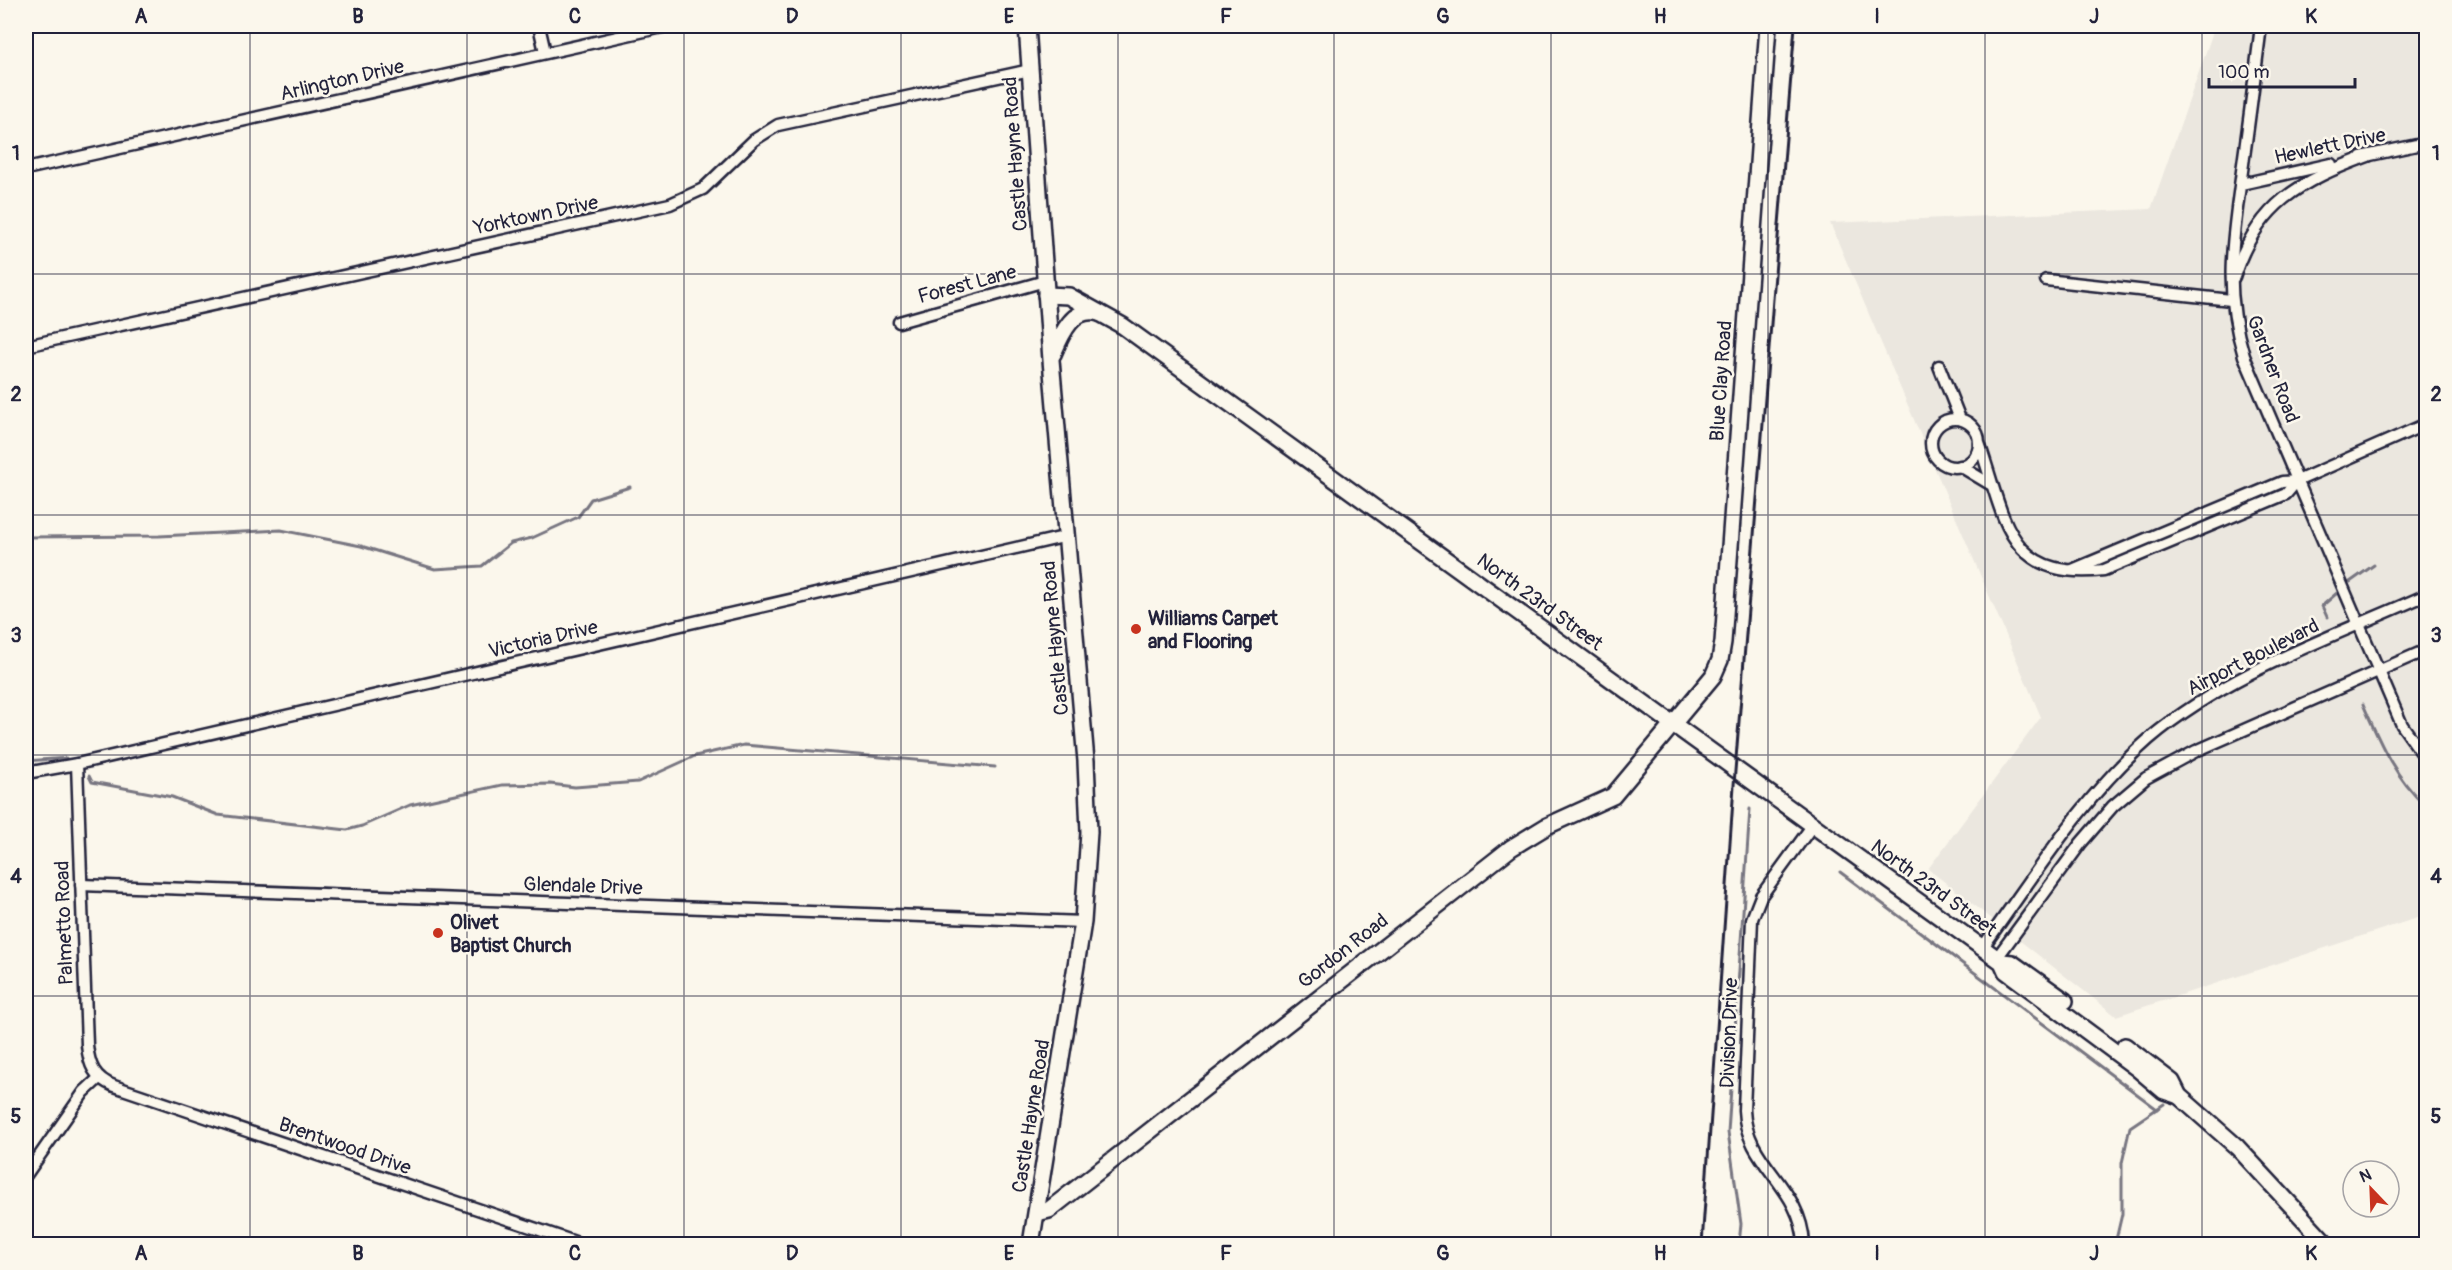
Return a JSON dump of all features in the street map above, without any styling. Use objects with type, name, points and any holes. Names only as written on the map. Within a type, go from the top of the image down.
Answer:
[{"type":"main road","name":"Castle Hayne Road","points":[[1027,26],[1051,360],[1068,536],[1089,806],[1089,868],[1083,922],[1031,1245]]},
{"type":"main road","name":"Blue Clay Road","points":[[1673,724],[1713,676],[1720,660],[1723,642],[1768,26]]},
{"type":"main road","name":"North 23rd Street","points":[[1046,288],[1069,296],[1106,315],[1999,961],[2012,963],[2027,973],[2148,1063],[2172,1082],[2179,1096],[2237,1147],[2327,1245]]},
{"type":"main road","points":[[1051,360],[1062,332],[1076,317],[1094,311],[1106,315]]},
{"type":"main road","name":"Gordon Road","points":[[1037,1213],[1049,1209],[1511,848],[1547,826],[1613,796],[1673,724]]},
{"type":"street","points":[[539,26],[545,52]]},
{"type":"street","name":"Arlington Drive","points":[[26,169],[667,26]]},
{"type":"street","name":"Gardner Road","points":[[2261,26],[2230,266],[2231,295],[2244,356],[2402,725],[2427,759]]},
{"type":"street","name":"Yorktown Drive","points":[[26,346],[670,204],[703,189],[754,140],[778,125],[1030,70]]},
{"type":"street","name":"Hewlett Drive","points":[[2241,184],[2427,143]]},
{"type":"street","points":[[2046,280],[2231,295],[2239,261],[2265,214],[2281,199],[2322,173],[2368,156]]},
{"type":"street","name":"Forest Lane","points":[[898,322],[1046,288]]},
{"type":"street","points":[[1939,366],[1960,419],[1974,428],[1990,484],[2009,529],[2018,545],[2036,561],[2053,569],[2070,570],[2282,482],[2298,481],[2427,424]]},
{"type":"street","points":[[1960,419],[1944,421],[1934,432],[1931,439],[1934,454],[1938,460],[1952,466],[1960,466],[1990,484]]},
{"type":"street","points":[[1960,466],[1973,458],[1979,443]]},
{"type":"street","name":"Victoria Drive","points":[[26,772],[77,764],[1068,536]]},
{"type":"street","name":"Airport Boulevard","points":[[1982,948],[2087,805],[2149,740],[2189,710],[2231,685],[2427,595]]},
{"type":"street","points":[[1999,961],[2080,843],[2129,791],[2167,766],[2196,751],[2427,650]]},
{"type":"street","name":"Palmetto Road","points":[[77,764],[87,1044],[90,1065],[99,1078]]},
{"type":"street","name":"Division Drive","points":[[1803,1245],[1797,1212],[1781,1184],[1752,1147],[1746,1131],[1743,1110],[1752,919],[1761,896],[1812,826]]},
{"type":"street","name":"Glendale Drive","points":[[81,885],[1083,922]]},
{"type":"street","points":[[26,1175],[84,1092],[99,1078]]},
{"type":"street","name":"Brentwood Drive","points":[[99,1078],[114,1086],[581,1245]]},
{"type":"shaded area","points":[[2215,26],[2426,26],[2426,915],[2116,1016],[1928,869],[2041,717],[1830,223],[2151,209]]},
{"type":"waterway","points":[[26,537],[159,536],[281,530],[361,546],[435,569],[482,566],[511,543],[532,538],[578,517],[591,499],[630,487]]},
{"type":"waterway","points":[[2350,582],[2374,565]]},
{"type":"waterway","points":[[2327,617],[2322,606],[2337,593]]},
{"type":"waterway","points":[[2363,704],[2397,772],[2426,807]]},
{"type":"waterway","points":[[89,776],[92,782],[172,797],[218,815],[347,830],[362,826],[410,805],[502,785],[550,784],[575,787],[638,782],[695,756],[744,745],[995,767]]},
{"type":"waterway","points":[[26,761],[66,758]]},
{"type":"waterway","points":[[1739,1244],[1741,1224],[1728,1132],[1750,809]]},
{"type":"waterway","points":[[1840,872],[2157,1109]]},
{"type":"waterway","points":[[2115,1244],[2122,1214],[2122,1163],[2130,1127],[2164,1104]]},
{"type":"railway","points":[[1702,1244],[1735,771],[1795,26]]},
{"type":"place","name":"Williams Carpet and Flooring","points":[[1136,629]]},
{"type":"place","name":"Olivet Baptist Church","points":[[438,933]]}]
